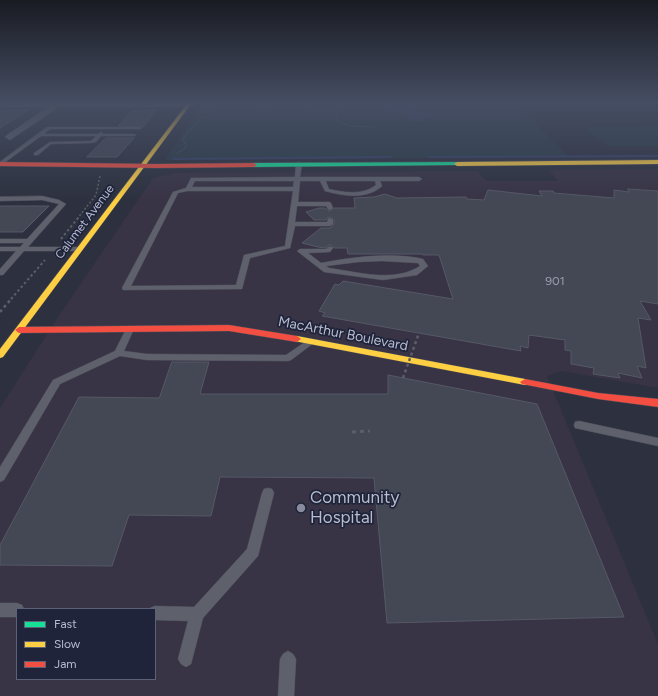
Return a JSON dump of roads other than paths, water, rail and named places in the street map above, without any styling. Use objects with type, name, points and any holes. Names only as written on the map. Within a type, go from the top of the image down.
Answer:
[{"type":"street","name":"Calumet Avenue","points":[[0,355],[165,136]]},
{"type":"street","points":[[0,164],[142,166],[658,162]]},
{"type":"street","name":"MacArthur Boulevard","points":[[19,330],[229,328],[598,396],[658,403]]},
{"type":"lane","points":[[0,164],[37,136]]},
{"type":"lane","points":[[43,143],[91,142],[98,136]]},
{"type":"lane","points":[[29,142],[36,143]]},
{"type":"lane","points":[[36,154],[50,143]]},
{"type":"lane","points":[[288,247],[299,164]]},
{"type":"lane","points":[[322,178],[327,190],[346,193],[375,190],[379,186],[377,178]]},
{"type":"lane","points":[[188,189],[193,179],[419,178]]},
{"type":"lane","points":[[296,189],[188,189],[176,192],[126,288],[239,287],[247,258],[256,254],[288,247],[300,251],[321,266],[328,270],[383,278],[414,273],[424,266],[420,262],[397,259],[360,259],[321,266]]},
{"type":"lane","points":[[0,199],[47,199],[58,201],[63,204],[0,273]]},
{"type":"lane","points":[[294,204],[329,204],[330,208]]},
{"type":"lane","points":[[291,227],[330,224],[330,220]]},
{"type":"lane","points":[[291,227],[331,230]]},
{"type":"lane","points":[[0,241],[28,241]]},
{"type":"lane","points":[[300,251],[328,250],[330,248]]},
{"type":"lane","points":[[0,249],[80,249]]},
{"type":"lane","points":[[0,263],[9,263]]},
{"type":"lane","points":[[119,353],[130,329]]},
{"type":"lane","points":[[0,477],[56,382],[119,353],[147,357],[288,358],[311,342]]},
{"type":"lane","points":[[579,425],[658,442]]},
{"type":"lane","points":[[186,659],[197,614],[254,552],[268,493]]},
{"type":"lane","points":[[0,610],[16,610]]},
{"type":"lane","points":[[156,613],[197,614]]},
{"type":"lane","points":[[286,696],[288,659]]},
{"type":"waterway","points":[[429,157],[658,156]]},
{"type":"waterway","points":[[173,159],[390,157]]},
{"type":"place","name":"Community Hospital","points":[[301,508]]}]
